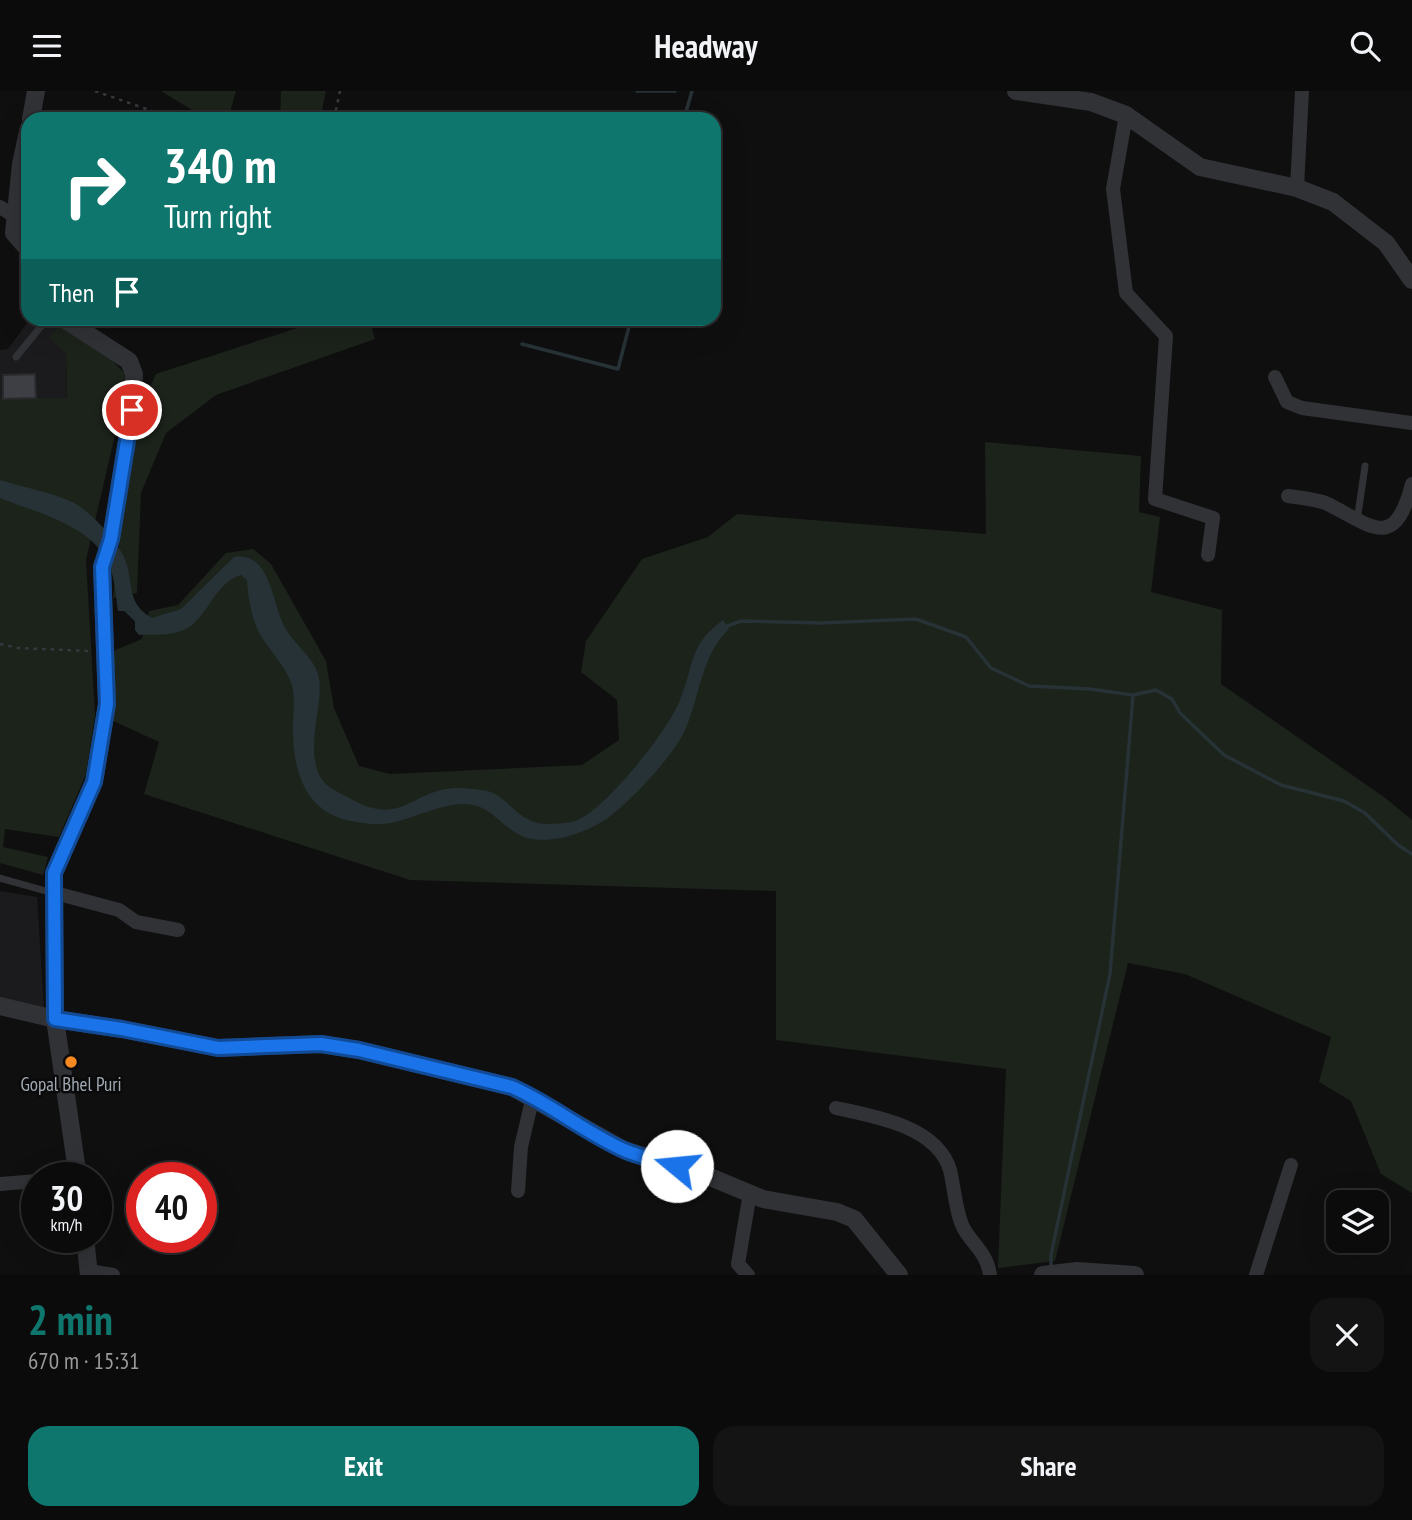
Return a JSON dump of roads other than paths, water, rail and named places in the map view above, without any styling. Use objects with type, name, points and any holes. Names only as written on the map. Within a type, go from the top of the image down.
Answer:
[{"type":"street","points":[[32,112],[36,91]]},
{"type":"street","points":[[1016,91],[1091,102],[1126,115],[1200,167],[1297,188],[1333,201],[1386,243],[1412,280]]},
{"type":"street","points":[[1297,188],[1302,91]]},
{"type":"street","points":[[1126,115],[1113,189],[1126,293],[1166,336],[1155,499],[1213,519],[1208,555]]},
{"type":"street","points":[[21,164],[14,233],[21,241]]},
{"type":"street","points":[[0,207],[16,217]]},
{"type":"street","points":[[75,326],[129,361],[134,374],[132,410],[111,539],[102,567],[107,704],[94,782],[54,873],[55,1019],[76,1162]]},
{"type":"street","points":[[1275,377],[1287,402],[1302,408],[1412,422]]},
{"type":"street","points":[[1288,496],[1328,504],[1357,522],[1376,529],[1394,524],[1405,510],[1412,484]]},
{"type":"street","points":[[55,893],[119,910],[136,922],[178,930]]},
{"type":"street","points":[[0,1006],[55,1019],[218,1048],[321,1044],[334,1046],[512,1087],[533,1096],[560,1115],[624,1150],[703,1174],[763,1199],[836,1212],[854,1219],[899,1275]]},
{"type":"street","points":[[518,1191],[521,1147],[533,1096]]},
{"type":"street","points":[[836,1108],[892,1120],[926,1137],[949,1166],[963,1228],[974,1238],[988,1263],[990,1275]]},
{"type":"street","points":[[1256,1275],[1292,1165]]},
{"type":"street","points":[[0,1184],[21,1182]]},
{"type":"street","points":[[748,1275],[738,1264],[750,1193]]},
{"type":"street","points":[[87,1253],[89,1273],[113,1275]]},
{"type":"street","points":[[1043,1275],[1077,1271],[1135,1275]]},
{"type":"lane","points":[[16,357],[41,326]]},
{"type":"lane","points":[[1357,522],[1365,466]]},
{"type":"lane","points":[[0,878],[55,893]]},
{"type":"waterway","points":[[637,91],[675,91]]},
{"type":"waterway","points":[[686,112],[692,91]]},
{"type":"waterway","points":[[522,344],[618,369],[629,326]]},
{"type":"waterway","points":[[126,610],[138,622]]},
{"type":"waterway","points":[[725,627],[741,621],[821,623],[916,619],[966,637],[991,668],[1029,686],[1090,689],[1133,695],[1156,690],[1172,699],[1180,713],[1224,755],[1281,785],[1344,801],[1365,813],[1398,845],[1412,854]]},
{"type":"waterway","points":[[1051,1269],[1051,1255],[1110,974],[1133,696]]},
{"type":"place","name":"Gopal Bhel Puri","points":[[71,1062]]}]
